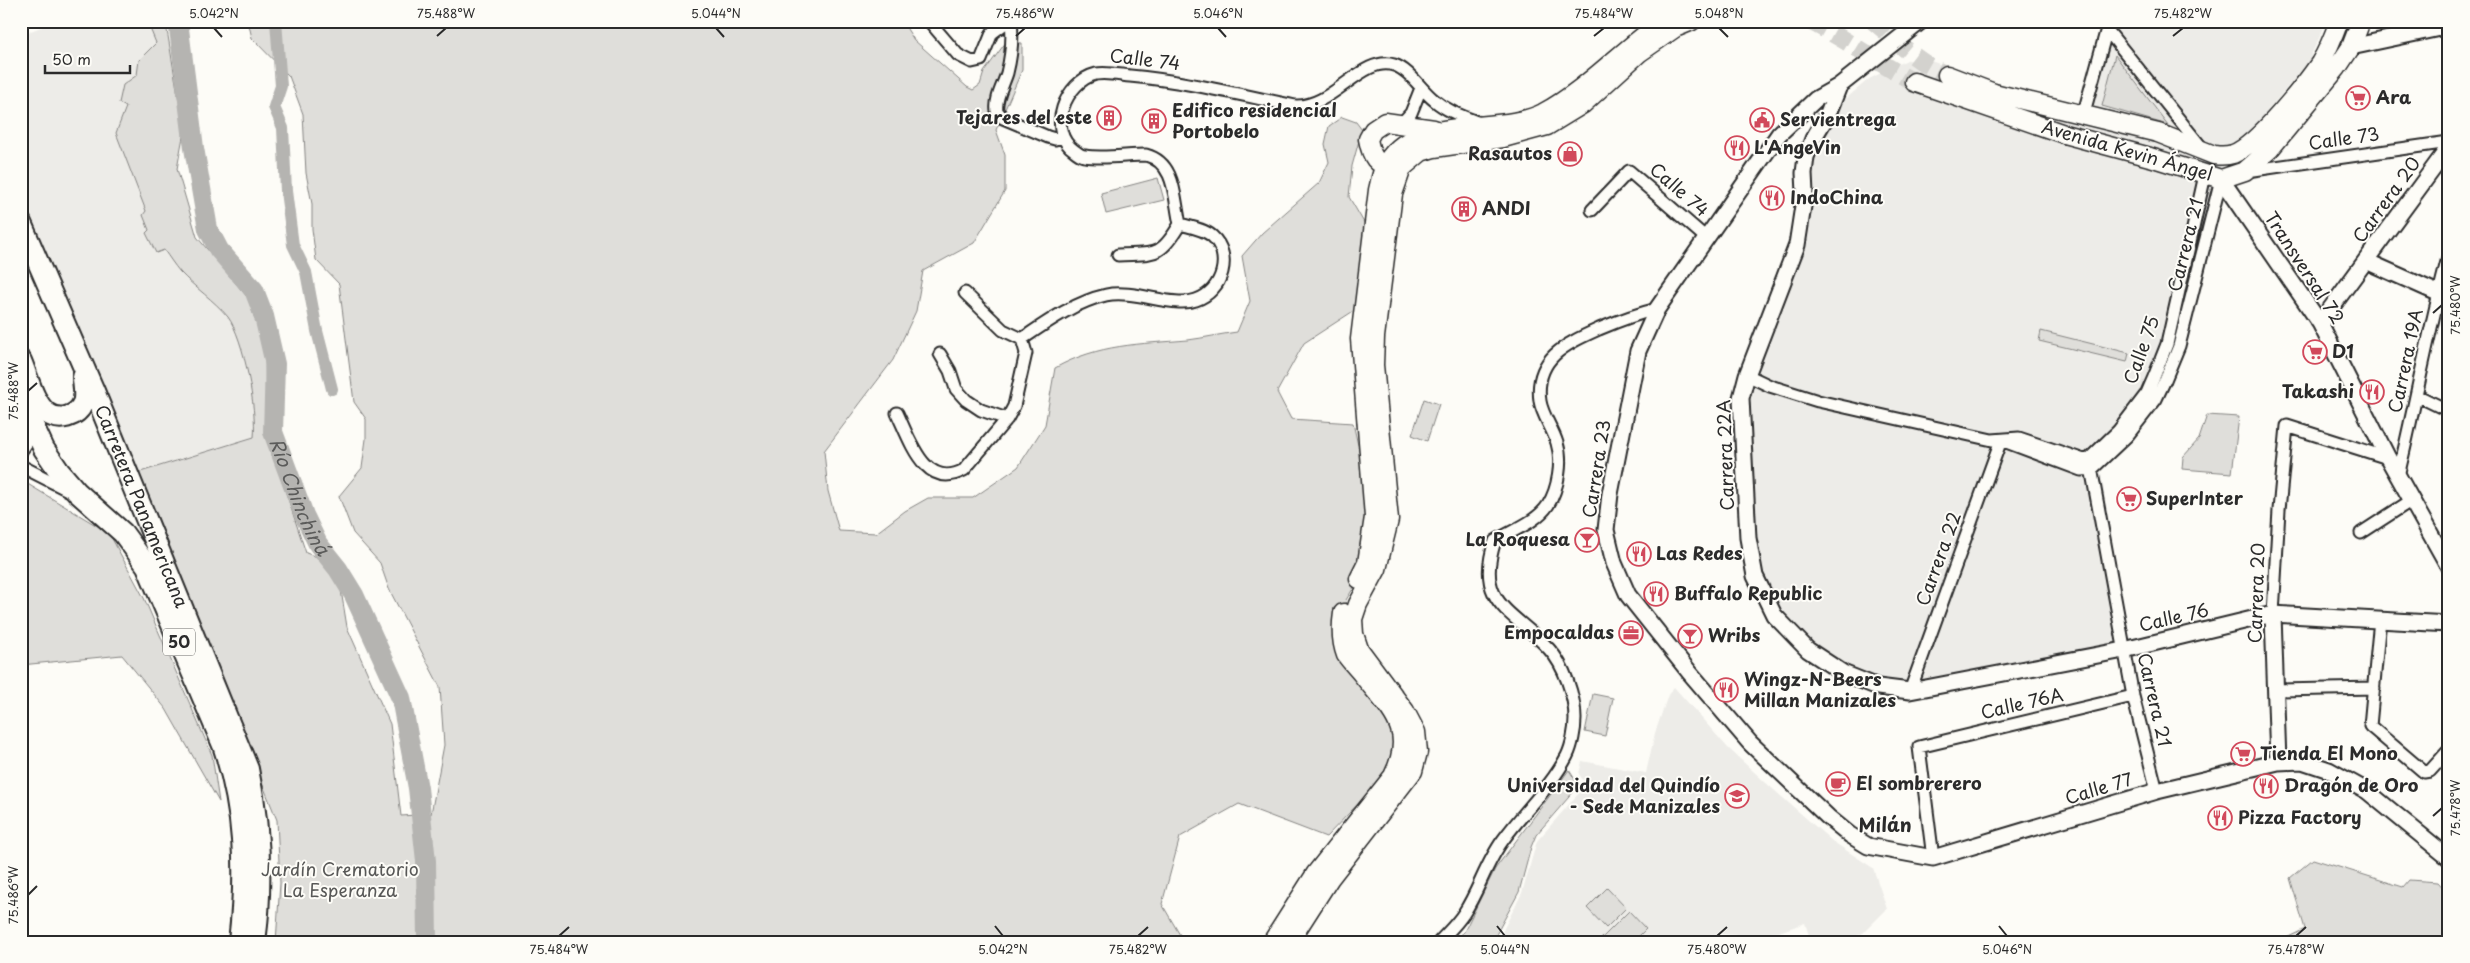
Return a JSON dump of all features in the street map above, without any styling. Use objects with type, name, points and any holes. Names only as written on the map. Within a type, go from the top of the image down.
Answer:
[{"type":"highway","name":"Carretera Panamericana","points":[[21,223],[81,361],[248,770],[255,802],[260,851],[259,917],[255,942]]},
{"type":"highway","points":[[21,361],[34,394],[47,413],[57,418],[73,415],[83,403],[81,361]]},
{"type":"highway","name":"Carretera Panamericana","points":[[21,380],[33,425],[44,449],[59,471],[77,492],[124,533],[148,566],[222,745],[232,774],[244,852],[240,942]]},
{"type":"main road","points":[[1272,942],[1316,873],[1393,776],[1402,758],[1403,738],[1400,724],[1346,655],[1342,637],[1342,615],[1346,600],[1367,564],[1373,533],[1374,517],[1360,339],[1378,190],[1384,167],[1394,153],[1406,143],[1420,136],[1445,130],[1521,120],[1540,114],[1562,102],[1632,43],[1663,21]]},
{"type":"main road","points":[[1290,942],[1330,878],[1413,771],[1418,752],[1416,732],[1405,711],[1359,649],[1354,634],[1354,619],[1358,604],[1377,569],[1389,520],[1375,372],[1375,337],[1393,194],[1402,168],[1421,152],[1434,148],[1504,138],[1536,131],[1547,126],[1583,104],[1639,53],[1675,28],[1692,21]]},
{"type":"main road","name":"Avenida Kevin Ángel","points":[[1947,76],[1994,92],[2083,116],[2158,133],[2204,152],[2224,156],[2234,154],[2256,137],[2301,88],[2320,62],[2339,21]]},
{"type":"main road","name":"Avenida Kevin Ángel","points":[[1914,82],[2064,134],[2150,157],[2213,177],[2245,171],[2270,149],[2314,98],[2351,47],[2361,21]]},
{"type":"main road","points":[[1402,168],[1384,167],[1374,160],[1370,152],[1368,139],[1373,130],[1385,122],[1445,130]]},
{"type":"main road","points":[[2113,148],[2112,131],[2123,124]]},
{"type":"main road","points":[[2150,157],[2160,147],[2158,133]]},
{"type":"street","points":[[929,21],[958,55],[972,62],[981,60],[992,33],[1010,21]]},
{"type":"street","points":[[1010,21],[1010,56],[1007,74],[996,104],[997,112],[1003,118],[1048,137],[1055,139],[1062,137],[1070,147],[1084,156],[1146,155],[1155,157],[1171,176],[1180,224],[1163,249],[1154,253],[1118,254]]},
{"type":"street","name":"Carrera 23","points":[[1921,21],[1908,28],[1839,86],[1816,99],[1779,134],[1656,309],[1638,351],[1609,503],[1606,530],[1614,563],[1628,595],[1690,673],[1750,743],[1828,817],[1850,835],[1868,846],[1933,858]]},
{"type":"street","points":[[2108,26],[2204,152]]},
{"type":"street","points":[[2083,116],[2108,26]]},
{"type":"street","points":[[2351,47],[2449,26]]},
{"type":"street","name":"Calle 74","points":[[1062,137],[1059,124],[1068,95],[1076,83],[1087,76],[1099,73],[1162,78],[1295,106],[1309,106],[1369,67],[1382,63],[1401,69],[1435,102],[1452,112],[1485,125]]},
{"type":"street","name":"Carrera 22A","points":[[1839,86],[1828,114],[1806,157],[1804,173],[1805,193],[1796,245],[1747,375],[1741,398],[1748,538],[1756,576],[1774,614],[1808,650],[1843,673],[1878,687],[1910,691]]},
{"type":"street","points":[[1401,124],[1411,113],[1421,88]]},
{"type":"street","name":"Calle 73","points":[[2245,171],[2449,142]]},
{"type":"street","name":"Carrera 20","points":[[2320,322],[2449,147]]},
{"type":"street","name":"Calle 74","points":[[1592,210],[1629,171],[1705,237]]},
{"type":"street","name":"Transversal 72","points":[[2213,177],[2320,322],[2388,458],[2449,567]]},
{"type":"street","name":"Calle 75","points":[[2090,464],[2147,393],[2154,377],[2168,344],[2213,177]]},
{"type":"street","name":"Carrera 21","points":[[2157,791],[2133,696],[2090,464],[2127,436],[2156,399],[2165,380],[2179,346],[2213,177]]},
{"type":"street","points":[[1022,339],[1053,318],[1086,302],[1107,295],[1130,294],[1184,301],[1194,301],[1206,296],[1223,271],[1225,256],[1220,244],[1210,234],[1180,224]]},
{"type":"street","name":"Carrera 19A","points":[[2398,476],[2444,296],[2449,254]]},
{"type":"street","points":[[2366,261],[2444,296]]},
{"type":"street","points":[[897,413],[921,461],[933,472],[946,476],[955,475],[964,470],[1006,420],[1014,406],[1026,353],[1022,339],[1003,330],[965,293]]},
{"type":"street","points":[[1439,942],[1463,915],[1488,864],[1568,754],[1575,719],[1570,690],[1560,666],[1550,650],[1500,606],[1492,591],[1490,574],[1491,553],[1495,541],[1538,516],[1548,505],[1556,483],[1560,465],[1558,443],[1540,402],[1539,383],[1544,368],[1556,353],[1572,341],[1631,315],[1656,309]]},
{"type":"street","points":[[940,354],[950,371],[956,389],[966,400],[981,410],[1006,420]]},
{"type":"street","points":[[1747,375],[1770,386],[1818,401],[1992,440],[2002,440],[2081,470],[2090,464]]},
{"type":"street","points":[[2418,396],[2449,411]]},
{"type":"street","points":[[21,451],[31,437],[33,425]]},
{"type":"street","name":"Carrera 20","points":[[2278,762],[2273,614],[2279,510],[2287,426],[2388,458]]},
{"type":"street","name":"Carrera 22","points":[[1910,691],[2002,440]]},
{"type":"street","points":[[21,466],[66,489],[102,515]]},
{"type":"street","points":[[2361,533],[2412,500]]},
{"type":"street","name":"Calle 76","points":[[1910,691],[2124,650],[2273,614],[2380,618],[2449,624]]},
{"type":"street","points":[[2380,618],[2370,722],[2373,730],[2424,772],[2430,772],[2449,750]]},
{"type":"street","points":[[2275,690],[2374,688]]},
{"type":"street","name":"Calle 76A","points":[[1933,858],[1919,747],[2133,696]]},
{"type":"street","points":[[2278,762],[2302,761],[2348,779],[2367,791],[2449,858]]},
{"type":"street","name":"Calle 77","points":[[1933,858],[2157,791],[2278,762]]},
{"type":"shaded area","points":[[56,21],[164,21],[167,30],[140,116],[146,158],[241,319],[266,433],[137,473],[21,194],[21,35]]},
{"type":"shaded area","points":[[2113,21],[2327,21],[2307,64],[2258,122],[2236,143],[2222,164],[2163,380],[2101,472],[2127,646],[1910,691],[1878,687],[1808,650],[1755,576],[1738,406],[1797,245],[1804,173],[1828,114],[1869,79],[1907,60],[1931,61],[1986,81],[2059,102],[2090,107]]},
{"type":"shaded area","points":[[1674,687],[1728,748],[1765,782],[1832,841],[1873,868],[1887,909],[1863,933],[1845,942],[1811,942],[1805,923],[1779,932],[1750,936],[1719,934],[1695,942],[1497,942],[1522,893],[1537,841],[1586,785],[1579,774],[1582,761],[1646,773],[1655,733],[1668,695]]},
{"type":"green space","name":"Jardín Crematorio La Esperanza","points":[[147,21],[164,21],[167,30],[184,131],[177,169],[197,237],[248,298],[265,350],[266,433],[306,553],[320,558],[340,584],[347,627],[390,724],[401,816],[431,814],[444,745],[440,687],[389,589],[380,563],[353,533],[339,496],[362,468],[366,439],[366,419],[354,402],[339,284],[316,260],[312,229],[312,204],[306,173],[303,114],[289,76],[252,38],[248,21],[902,21],[914,40],[967,87],[973,90],[980,85],[984,72],[1006,42],[1022,43],[1022,70],[996,130],[1005,155],[1005,191],[974,243],[923,271],[916,311],[893,360],[824,451],[828,491],[839,531],[876,533],[905,511],[928,498],[973,498],[1018,467],[1045,425],[1055,368],[1071,360],[1120,346],[1188,340],[1237,332],[1250,301],[1242,256],[1262,233],[1319,183],[1329,162],[1325,144],[1329,126],[1342,117],[1356,122],[1362,130],[1352,166],[1349,197],[1370,233],[1366,291],[1355,310],[1304,343],[1277,392],[1291,419],[1353,423],[1374,517],[1359,579],[1346,600],[1343,615],[1388,709],[1402,758],[1326,837],[1239,804],[1180,837],[1162,904],[1184,942],[276,942],[280,883],[277,820],[137,473],[254,437],[253,410],[248,375],[234,327],[223,311],[180,272],[164,250],[156,253],[146,233],[149,230],[143,215],[146,211],[116,133],[126,107],[119,103],[123,85],[137,75],[139,60],[156,43]]},
{"type":"green space","points":[[2115,55],[2168,125],[2102,106]]},
{"type":"green space","points":[[1158,178],[1164,200],[1106,214],[1101,193]]},
{"type":"green space","points":[[2041,331],[2129,353],[2127,362],[2039,341]]},
{"type":"green space","points":[[1424,399],[1439,404],[1427,441],[1412,435]]},
{"type":"green space","points":[[2207,415],[2239,417],[2232,473],[2182,469],[2183,457],[2199,439]]},
{"type":"green space","points":[[21,480],[109,533],[144,598],[212,755],[219,802],[166,709],[122,655],[21,665]]},
{"type":"green space","points":[[1593,694],[1613,698],[1605,736],[1585,732]]},
{"type":"green space","points":[[1569,770],[1576,781],[1575,790],[1536,835],[1519,892],[1492,942],[1452,942],[1464,932],[1495,869]]},
{"type":"green space","points":[[2313,859],[2403,887],[2409,880],[2438,882],[2449,894],[2449,942],[2278,942],[2305,929],[2290,878]]},
{"type":"green space","points":[[1607,888],[1626,908],[1606,928],[1587,908]]},
{"type":"green space","points":[[1629,911],[1646,929],[1633,942],[1604,942],[1601,939]]},
{"type":"waterway","name":"Río Chinchiná","points":[[178,21],[194,148],[208,229],[219,250],[254,290],[264,316],[275,364],[273,432],[304,515],[318,544],[338,569],[354,595],[401,698],[418,788],[426,861],[427,942]]},
{"type":"waterway","points":[[276,21],[281,86],[274,107],[283,128],[286,191],[293,245],[306,272],[317,331],[332,389]]},
{"type":"tunnel","points":[[1809,21],[1914,82]]},
{"type":"tunnel","points":[[1873,21],[1916,57],[1947,75]]},
{"type":"place","name":"Ara","points":[[2358,98]]},
{"type":"place","name":"Tejares del este","points":[[1109,118]]},
{"type":"place","name":"Servientrega","points":[[1762,120]]},
{"type":"place","name":"Edifico residencial Portobelo","points":[[1154,121]]},
{"type":"place","name":"L'AngeVin","points":[[1737,148]]},
{"type":"place","name":"Rasautos","points":[[1570,154]]},
{"type":"place","name":"IndoChina","points":[[1772,198]]},
{"type":"place","name":"ANDI","points":[[1464,209]]},
{"type":"place","name":"D1","points":[[2315,352]]},
{"type":"place","name":"Takashi","points":[[2372,392]]},
{"type":"place","name":"SuperInter","points":[[2129,499]]},
{"type":"place","name":"La Roquesa","points":[[1587,540]]},
{"type":"place","name":"Las Redes","points":[[1639,554]]},
{"type":"place","name":"Buffalo Republic","points":[[1656,594]]},
{"type":"place","name":"Empocaldas","points":[[1631,633]]},
{"type":"place","name":"Wribs","points":[[1690,636]]},
{"type":"place","name":"Wingz-N-Beers Millan Manizales","points":[[1726,690]]},
{"type":"place","name":"Tienda El Mono","points":[[2243,754]]},
{"type":"place","name":"El sombrerero","points":[[1838,784]]},
{"type":"place","name":"Dragón de Oro","points":[[2266,786]]},
{"type":"place","name":"Universidad del Quindío - Sede Manizales","points":[[1737,796]]},
{"type":"place","name":"Pizza Factory","points":[[2220,818]]},
{"type":"district","name":"Milán","points":[[1885,825]]}]
